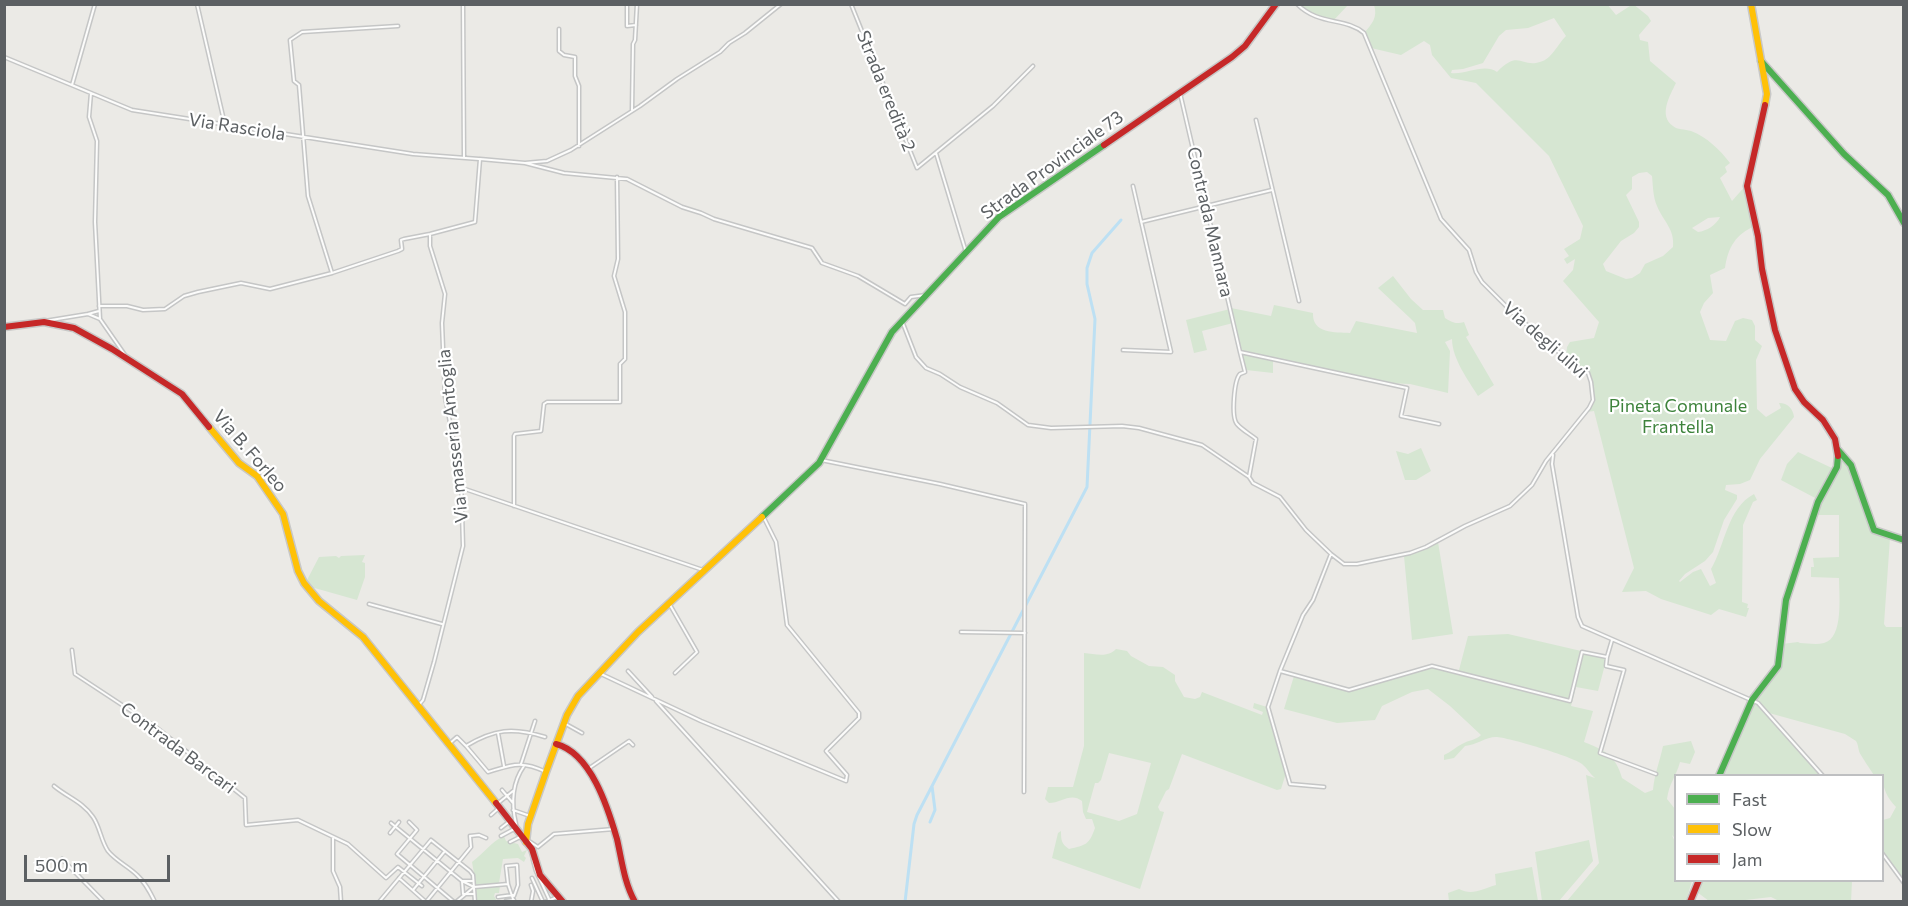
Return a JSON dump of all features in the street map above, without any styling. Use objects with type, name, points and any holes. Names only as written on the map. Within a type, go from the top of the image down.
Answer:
[{"type":"main road","name":"Strada Provinciale 73","points":[[521,831],[530,816],[564,723],[578,696],[638,632],[821,460],[892,332],[902,321],[992,224],[1007,211],[1239,51],[1276,4]]},
{"type":"main road","points":[[1720,774],[1752,700],[1778,666],[1786,600],[1818,502],[1837,467],[1838,450],[1835,439],[1823,420],[1804,402],[1795,389],[1776,330],[1762,269],[1758,236],[1747,188],[1767,94],[1751,4]]},
{"type":"main road","points":[[1761,60],[1844,154],[1888,195],[1904,223]]},
{"type":"main road","name":"Via B. Forleo","points":[[4,327],[44,322],[74,328],[126,357],[178,391],[239,463],[256,477],[283,514],[298,571],[304,583],[320,601],[363,637],[498,806],[521,831],[534,853],[540,875],[563,902]]},
{"type":"main road","points":[[1838,450],[1849,460],[1865,513],[1874,530],[1904,540]]},
{"type":"main road","points":[[561,734],[567,749]]},
{"type":"main road","points":[[556,744],[582,760],[588,769],[614,830],[628,891],[635,902]]},
{"type":"main road","points":[[552,756],[567,749]]},
{"type":"main road","points":[[1690,902],[1698,882]]},
{"type":"street","points":[[72,85],[95,4]]},
{"type":"street","points":[[197,4],[225,125]]},
{"type":"street","points":[[463,4],[464,158]]},
{"type":"street","points":[[627,4],[627,24],[636,25]]},
{"type":"street","points":[[632,110],[636,4]]},
{"type":"street","points":[[525,164],[547,161],[579,146],[720,52],[781,4]]},
{"type":"street","name":"Strada eredità 2","points":[[851,4],[917,168],[993,106],[1033,66]]},
{"type":"street","name":"Via degli ulivi","points":[[1297,4],[1307,14],[1354,27],[1364,33],[1438,212],[1469,250],[1478,276],[1513,313],[1567,359],[1588,373],[1592,403],[1554,453]]},
{"type":"street","points":[[332,273],[308,196],[298,85],[294,81],[290,40],[302,32],[398,26]]},
{"type":"street","points":[[560,29],[559,51],[564,55],[575,57],[574,76],[579,86],[579,146]]},
{"type":"street","name":"Via Rasciola","points":[[4,57],[132,110],[413,154],[525,164]]},
{"type":"street","points":[[91,93],[88,117],[97,141],[95,222],[100,320]]},
{"type":"street","name":"Contrada Mannara","points":[[1180,93],[1245,372],[1237,379],[1234,417],[1238,425],[1256,439],[1249,477]]},
{"type":"street","points":[[1256,120],[1299,301]]},
{"type":"street","points":[[936,153],[966,252]]},
{"type":"street","points":[[99,306],[128,306],[142,310],[165,309],[184,296],[230,285],[241,283],[270,289],[332,273],[401,250],[401,240],[404,238],[430,234],[475,222],[480,159]]},
{"type":"street","points":[[525,164],[564,173],[627,178],[682,207],[714,219],[812,248],[822,263],[858,276],[904,304],[911,297],[926,295]]},
{"type":"street","points":[[514,506],[514,436],[541,431],[544,404],[547,402],[620,402],[620,364],[625,359],[626,319],[614,276],[618,259],[617,177]]},
{"type":"street","points":[[1123,350],[1172,352],[1133,186]]},
{"type":"street","points":[[1141,222],[1272,190]]},
{"type":"street","name":"Via masseria Antoglia","points":[[418,706],[423,700],[434,662],[463,546],[459,459],[445,397],[442,323],[445,294],[430,246],[430,234]]},
{"type":"street","points":[[44,322],[100,311]]},
{"type":"street","points":[[88,314],[100,320],[126,357]]},
{"type":"street","points":[[902,321],[916,357],[926,368],[960,387],[997,403],[1028,425],[1051,429],[1127,426],[1202,445],[1249,477],[1253,483],[1280,497],[1306,530],[1331,554],[1349,565],[1410,553],[1510,506],[1532,485],[1554,453]]},
{"type":"street","points":[[1240,352],[1407,388],[1401,416],[1439,424]]},
{"type":"street","points":[[1554,453],[1552,464],[1578,617],[1582,626],[1752,700],[1771,717],[1821,774]]},
{"type":"street","points":[[821,460],[1024,503],[1024,792]]},
{"type":"street","points":[[462,488],[703,570]]},
{"type":"street","points":[[599,673],[655,700],[846,781],[847,775],[826,751],[859,718],[860,713],[787,625],[776,542],[763,515]]},
{"type":"street","points":[[1324,787],[1290,784],[1268,707],[1303,615],[1313,600],[1331,554]]},
{"type":"street","points":[[369,603],[442,624]]},
{"type":"street","points":[[668,603],[697,650],[675,673]]},
{"type":"street","points":[[961,633],[1025,633]]},
{"type":"street","points":[[1612,640],[1606,666],[1624,670],[1600,753],[1656,774]]},
{"type":"street","name":"Contrada Barcari","points":[[72,650],[75,674],[174,740],[245,798],[246,825],[298,820],[348,843],[386,878],[398,867],[405,872]]},
{"type":"street","points":[[1280,671],[1349,690],[1432,666],[1570,701],[1582,652],[1607,657]]},
{"type":"street","points":[[628,671],[839,902]]},
{"type":"street","points":[[535,721],[523,765],[516,777],[514,790],[513,810],[516,824],[521,831],[538,847],[554,834],[614,830]]},
{"type":"street","points":[[564,723],[582,733]]},
{"type":"street","points":[[466,746],[490,734],[511,730],[545,737]]},
{"type":"street","points":[[497,732],[504,766]]},
{"type":"street","points":[[448,744],[458,737],[488,772],[504,766],[523,765],[546,772]]},
{"type":"street","points":[[588,769],[629,741],[633,745]]},
{"type":"street","points":[[54,786],[65,796],[72,798],[88,810],[95,819],[107,850],[137,875],[145,884],[154,902]]},
{"type":"street","points":[[502,790],[513,803]]},
{"type":"street","points":[[491,815],[514,790]]},
{"type":"street","points":[[513,810],[530,816]]},
{"type":"street","points":[[390,833],[399,822]]},
{"type":"street","points":[[409,822],[417,830],[397,854],[455,902],[474,887],[508,884]]},
{"type":"street","points":[[391,823],[462,881],[474,887]]},
{"type":"street","points":[[501,828],[521,831]]},
{"type":"street","points":[[501,836],[521,831]]},
{"type":"street","points":[[510,842],[521,831]]},
{"type":"street","points":[[521,831],[549,899]]},
{"type":"street","points":[[399,878],[426,901],[471,847],[470,836],[479,835],[486,838]]},
{"type":"street","points":[[333,837],[333,871],[340,887],[341,902]]},
{"type":"street","points":[[380,902],[431,840],[470,871],[475,902]]},
{"type":"street","points":[[413,890],[420,885],[445,851]]},
{"type":"street","points":[[1884,855],[1904,884]]},
{"type":"street","points":[[62,859],[104,902]]},
{"type":"street","points":[[498,897],[506,900],[514,901],[513,896],[508,884],[506,866],[517,865],[518,885],[513,896],[506,900]]},
{"type":"street","points":[[405,872],[420,885]]},
{"type":"street","points":[[532,878],[544,902],[555,898]]},
{"type":"street","points":[[462,881],[473,880]]},
{"type":"street","points":[[462,881],[463,894]]},
{"type":"street","points":[[531,885],[533,891],[531,902]]},
{"type":"street","points":[[463,894],[474,894]]},
{"type":"street","points":[[429,898],[434,902]]},
{"type":"green space","name":"Pineta Comunale Frantella","points":[[1607,4],[1616,15],[1633,4],[1648,16],[1651,21],[1639,35],[1640,40],[1648,42],[1650,61],[1676,83],[1667,105],[1666,117],[1673,126],[1691,131],[1713,144],[1730,163],[1725,167],[1727,172],[1720,178],[1732,201],[1747,184],[1755,226],[1748,229],[1734,242],[1725,268],[1710,275],[1713,293],[1700,312],[1710,340],[1726,341],[1735,321],[1743,318],[1752,320],[1755,326],[1755,340],[1762,346],[1756,360],[1757,409],[1766,417],[1781,408],[1779,403],[1782,403],[1790,407],[1794,417],[1760,459],[1750,480],[1740,484],[1726,485],[1725,490],[1737,495],[1737,499],[1724,520],[1713,552],[1679,581],[1701,569],[1710,586],[1716,583],[1711,569],[1732,518],[1745,500],[1754,494],[1757,500],[1753,502],[1743,525],[1742,602],[1748,604],[1746,617],[1719,609],[1711,615],[1661,599],[1646,591],[1622,592],[1634,568],[1594,411],[1587,412],[1592,402],[1593,386],[1587,374],[1566,357],[1570,342],[1594,338],[1599,322],[1563,281],[1573,270],[1575,259],[1567,264],[1564,259],[1569,256],[1564,249],[1580,239],[1583,226],[1549,156],[1476,83],[1451,78],[1432,55],[1430,45],[1424,41],[1401,55],[1371,48],[1364,33],[1375,17],[1374,5]],"holes":[[[1554,18],[1566,36],[1544,60],[1534,63],[1515,60],[1504,65],[1497,72],[1481,69],[1451,73],[1452,70],[1483,63],[1499,36],[1506,30],[1528,28]],[[1647,172],[1652,176],[1656,203],[1672,235],[1673,247],[1663,256],[1645,264],[1640,273],[1626,279],[1606,271],[1603,264],[1621,241],[1639,227],[1639,222],[1626,195],[1632,189],[1632,177]],[[1720,217],[1714,225],[1705,230],[1698,232],[1692,228],[1708,218]]]},
{"type":"green space","points":[[1300,5],[1348,5],[1333,21],[1308,13]]},
{"type":"green space","points":[[1393,276],[1423,310],[1443,310],[1448,320],[1457,323],[1464,322],[1469,335],[1466,337],[1494,385],[1478,396],[1458,362],[1452,339],[1445,342],[1450,351],[1448,393],[1410,384],[1387,383],[1241,349],[1231,308],[1271,316],[1274,305],[1313,313],[1316,325],[1331,332],[1350,333],[1356,321],[1417,333],[1415,323],[1378,288]]},
{"type":"green space","points":[[1230,309],[1233,323],[1202,331],[1207,350],[1194,353],[1186,320]]},
{"type":"green space","points":[[1244,354],[1273,360],[1273,373],[1246,370],[1242,356]]},
{"type":"green space","points":[[1421,448],[1431,471],[1416,480],[1405,480],[1396,451],[1408,454]]},
{"type":"green space","points":[[1798,452],[1834,469],[1819,500],[1781,480],[1787,464]]},
{"type":"green space","points":[[1840,453],[1849,462],[1872,527],[1890,538],[1884,624],[1886,627],[1903,627],[1903,882],[1884,853],[1884,820],[1890,818],[1896,807],[1884,788],[1884,774],[1873,774],[1856,741],[1845,734],[1769,713],[1756,697],[1778,666],[1782,644],[1824,643],[1835,633],[1840,604],[1839,578],[1811,577],[1811,567],[1814,567],[1813,558],[1839,557],[1839,515],[1814,515],[1837,467]]},
{"type":"green space","points":[[1438,542],[1453,634],[1412,640],[1404,556]]},
{"type":"green space","points":[[365,555],[362,562],[365,563],[365,577],[357,600],[311,587],[306,582],[319,557],[336,556],[339,558]]},
{"type":"green space","points":[[1508,634],[1607,657],[1598,691],[1576,687],[1571,706],[1593,711],[1584,742],[1609,755],[1620,770],[1622,778],[1645,793],[1653,790],[1663,746],[1691,741],[1695,752],[1690,764],[1680,762],[1667,799],[1674,808],[1674,837],[1672,835],[1674,882],[1692,882],[1686,901],[1567,901],[1599,863],[1586,775],[1595,778],[1584,766],[1567,757],[1496,737],[1465,746],[1454,758],[1444,760],[1444,755],[1481,735],[1428,689],[1412,692],[1382,706],[1375,720],[1337,723],[1284,709],[1294,676],[1352,689],[1404,672],[1428,667],[1459,670],[1468,636]]},
{"type":"green space","points":[[1116,649],[1127,651],[1131,656],[1149,666],[1163,667],[1175,675],[1175,681],[1184,697],[1195,699],[1200,697],[1202,692],[1262,715],[1263,712],[1253,708],[1254,703],[1267,707],[1286,773],[1281,789],[1277,790],[1182,754],[1169,789],[1158,807],[1164,812],[1140,889],[1052,858],[1058,833],[1061,831],[1062,841],[1069,849],[1086,843],[1095,828],[1092,819],[1086,819],[1082,801],[1070,798],[1049,803],[1045,799],[1048,787],[1073,787],[1084,746],[1084,653],[1101,655]],"holes":[[[1109,753],[1151,763],[1137,814],[1119,821],[1087,812],[1095,783],[1101,780]]]},
{"type":"green space","points":[[1756,703],[1820,774],[1721,774],[1752,704]]},
{"type":"green space","points":[[504,836],[506,841],[518,844],[522,852],[527,850],[524,862],[518,858],[503,859],[499,883],[476,885],[472,862]]},
{"type":"green space","points":[[1589,840],[1593,861],[1559,901],[1542,901],[1535,852]]},
{"type":"green space","points":[[1532,867],[1538,901],[1449,901],[1448,893],[1459,889],[1468,892],[1482,890],[1496,885],[1495,874]]},
{"type":"green space","points":[[1699,882],[1852,882],[1851,902],[1779,901],[1771,897],[1737,901],[1709,901],[1697,892]]},
{"type":"green space","points":[[500,886],[499,893],[495,893],[494,896],[497,901],[477,901],[476,888]]},
{"type":"waterway","points":[[905,902],[917,815],[1087,487],[1095,319],[1087,284],[1087,268],[1092,253],[1121,220]]},
{"type":"waterway","points":[[930,822],[935,810],[932,786]]},
{"type":"traffic: fast","points":[[1761,61],[1844,154],[1888,195],[1904,223]]},
{"type":"traffic: fast","points":[[762,517],[819,463],[892,332],[999,217],[1104,145]]},
{"type":"traffic: fast","points":[[1838,450],[1851,465],[1874,530],[1904,540]]},
{"type":"traffic: fast","points":[[1720,774],[1752,700],[1778,666],[1786,600],[1818,502],[1837,467],[1838,456]]},
{"type":"traffic: slow","points":[[1751,4],[1767,94],[1765,105]]},
{"type":"traffic: slow","points":[[209,427],[239,463],[257,476],[283,514],[298,571],[304,583],[319,601],[363,637],[496,803]]},
{"type":"traffic: slow","points":[[526,842],[528,824],[546,772],[567,715],[578,696],[638,632],[762,517]]},
{"type":"traffic: jam","points":[[1104,145],[1232,57],[1245,46],[1276,4]]},
{"type":"traffic: jam","points":[[1765,105],[1747,186],[1758,236],[1762,269],[1775,330],[1795,389],[1804,402],[1823,420],[1835,439],[1838,456]]},
{"type":"traffic: jam","points":[[4,327],[44,322],[74,328],[112,349],[182,394],[209,427]]},
{"type":"traffic: jam","points":[[556,744],[568,749],[579,758],[596,783],[613,826],[626,879],[635,902]]},
{"type":"traffic: jam","points":[[496,803],[532,849],[540,875],[563,902]]},
{"type":"traffic: jam","points":[[1690,902],[1698,882]]}]
